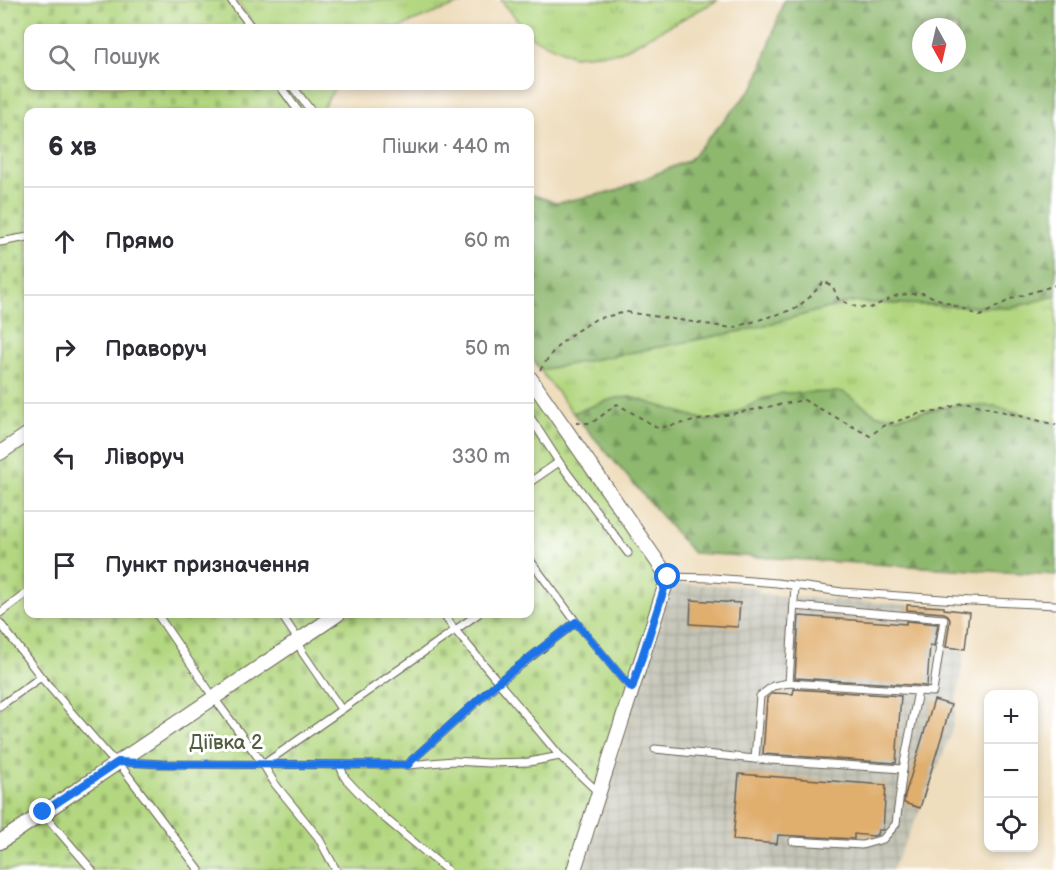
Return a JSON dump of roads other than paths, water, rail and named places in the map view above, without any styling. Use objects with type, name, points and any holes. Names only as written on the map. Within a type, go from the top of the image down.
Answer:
[{"type":"street","points":[[534,384],[668,577],[574,870]]},
{"type":"street","points":[[0,453],[24,437]]},
{"type":"street","points":[[0,842],[332,618]]},
{"type":"lane","points":[[231,0],[249,24]]},
{"type":"lane","points":[[283,90],[296,108]]},
{"type":"lane","points":[[295,90],[309,108]]},
{"type":"lane","points":[[0,242],[24,238]]},
{"type":"lane","points":[[534,423],[559,462],[628,553]]},
{"type":"lane","points":[[534,480],[559,462]]},
{"type":"lane","points":[[534,566],[576,622],[632,688]]},
{"type":"lane","points":[[668,577],[713,578],[795,585],[842,592],[971,601],[1056,604]]},
{"type":"lane","points":[[789,683],[795,585]]},
{"type":"lane","points":[[0,613],[24,595]]},
{"type":"lane","points":[[755,759],[760,696],[773,686],[789,683],[933,692],[944,619],[794,606]]},
{"type":"lane","points":[[160,618],[276,784],[318,837],[336,870]]},
{"type":"lane","points":[[283,618],[299,641],[302,652],[341,709]]},
{"type":"lane","points":[[446,618],[560,756],[598,792]]},
{"type":"lane","points":[[263,764],[472,618]]},
{"type":"lane","points":[[408,765],[498,682],[576,622]]},
{"type":"lane","points":[[0,623],[41,676],[109,756],[118,762],[199,870]]},
{"type":"lane","points":[[0,706],[41,676]]},
{"type":"lane","points":[[793,841],[862,845],[883,839],[896,824],[903,769],[918,691]]},
{"type":"lane","points":[[655,749],[755,759],[903,769]]},
{"type":"lane","points":[[118,762],[340,766],[408,765],[453,761],[529,762],[560,756]]},
{"type":"lane","points":[[340,766],[345,778],[375,810],[447,870]]},
{"type":"lane","points":[[43,812],[92,870]]},
{"type":"park label","name":"Діївка 2","points":[[226,742]]}]
